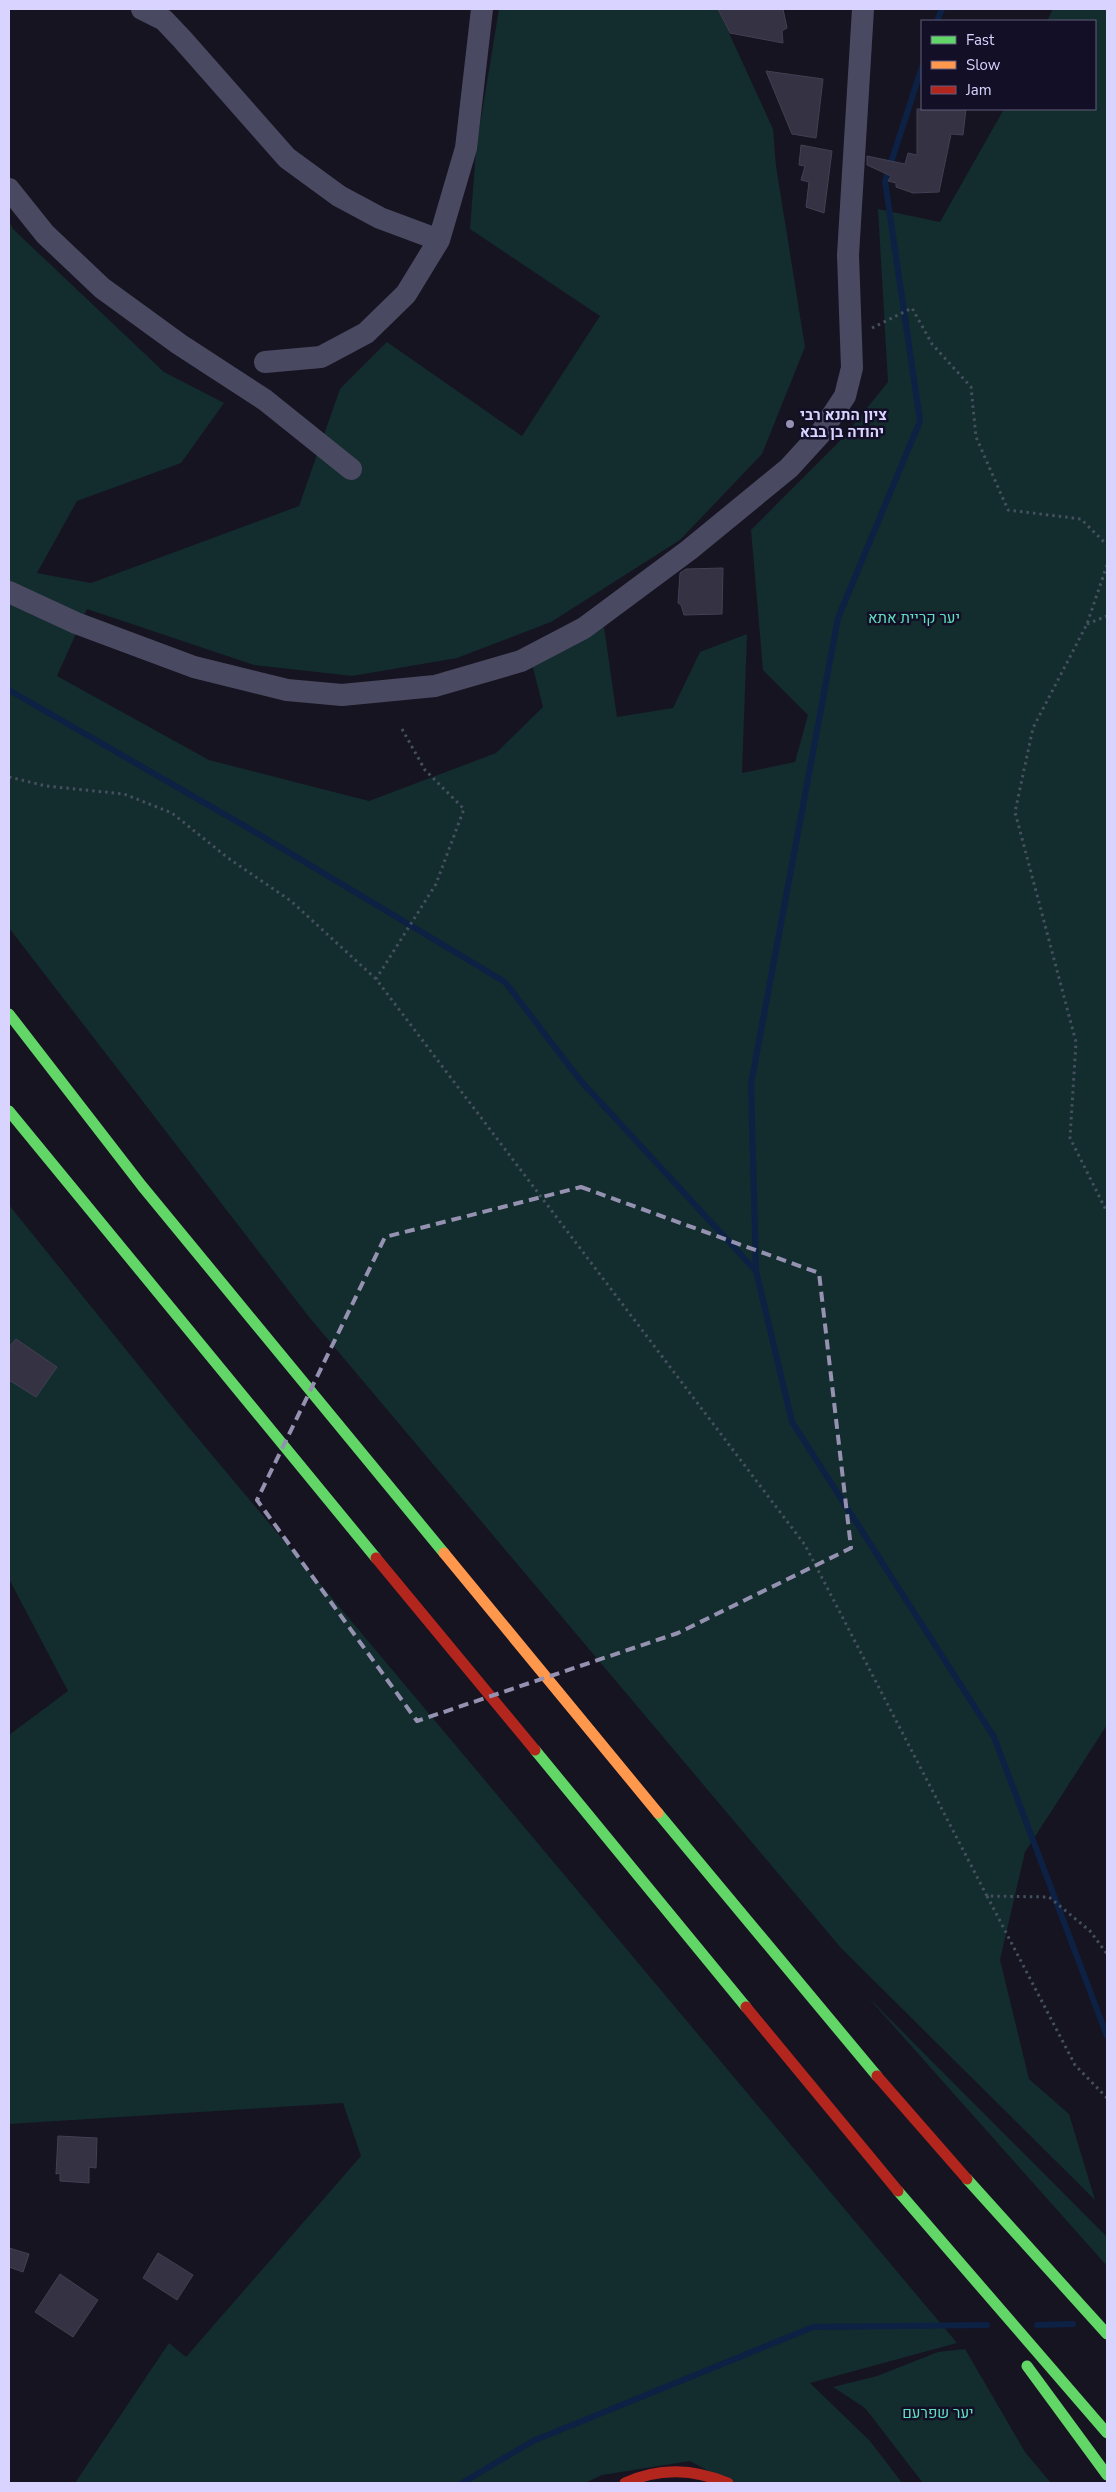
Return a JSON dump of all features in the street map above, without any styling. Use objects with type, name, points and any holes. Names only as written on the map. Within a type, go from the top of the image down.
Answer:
[{"type":"main road","points":[[9,1014],[142,1186],[818,2007],[999,2217],[1107,2334]]},
{"type":"main road","points":[[9,1111],[898,2192],[1107,2433]]},
{"type":"main road","points":[[898,2192],[985,2310]]},
{"type":"main road","points":[[1020,2357],[1107,2475]]},
{"type":"main road","points":[[625,2483],[655,2473],[680,2470],[728,2483]]},
{"type":"street","points":[[142,9],[164,20],[287,158],[339,196],[380,218],[439,240]]},
{"type":"street","points":[[266,362],[321,357],[366,333],[406,294],[439,240],[466,148],[482,9]]},
{"type":"street","points":[[9,592],[76,623],[194,667],[287,690],[342,695],[435,686],[521,660],[584,628],[689,550],[789,468],[820,434],[845,396],[852,368],[848,255],[863,9]]},
{"type":"street","points":[[9,189],[45,234],[102,288],[179,344],[265,400],[351,469]]},
{"type":"path","points":[[852,337],[912,308],[932,344],[972,387],[976,437],[1008,510],[1081,519],[1107,544]]},
{"type":"path","points":[[1107,565],[1087,624],[1034,728],[1015,812],[1076,1042],[1070,1138],[1107,1212]]},
{"type":"path","points":[[1087,624],[1107,616]]},
{"type":"path","points":[[376,979],[436,884],[464,809],[425,770],[402,729]]},
{"type":"path","points":[[9,777],[46,786],[124,794],[172,813],[228,858],[291,901],[376,979],[805,1544],[1075,2065],[1107,2098]]},
{"type":"path","points":[[987,1896],[1049,1897],[1090,1931],[1107,1954]]},
{"type":"highlighted area","points":[[581,1187],[819,1273],[851,1548],[678,1633],[417,1721],[257,1500],[385,1237]]},
{"type":"green space","name":"יער קריית אתא","points":[[499,9],[718,9],[773,129],[776,166],[805,347],[762,454],[680,540],[551,622],[457,658],[352,676],[254,665],[87,609],[57,676],[209,760],[369,801],[496,753],[543,707],[532,664],[604,627],[617,717],[673,708],[700,652],[747,634],[742,773],[795,762],[808,715],[763,670],[751,530],[842,439],[888,382],[878,209],[940,222],[1003,110],[1096,110],[1096,20],[1048,20],[1053,9],[1107,9],[1107,1725],[1025,1852],[1000,1960],[1029,2079],[1069,2114],[1095,2200],[841,1948],[309,1317],[9,928],[9,222],[14,230],[164,372],[224,403],[181,463],[77,501],[37,573],[91,583],[299,506],[340,389],[387,342],[522,436],[600,316],[470,229],[476,149]]},
{"type":"green space","points":[[9,1205],[186,1424],[957,2343],[810,2383],[870,2441],[902,2483],[730,2483],[690,2461],[602,2475],[585,2483],[75,2483],[169,2343],[186,2357],[361,2156],[343,2103],[9,2124],[9,1735],[68,1691],[9,1579]]},
{"type":"green space","points":[[866,1995],[1107,2237],[1107,2266]]},
{"type":"green space","name":"יער שפרעם","points":[[965,2349],[1025,2452],[1051,2483],[923,2483],[865,2408],[833,2387],[877,2376],[938,2352]]},
{"type":"building","points":[[718,9],[783,9],[787,28],[782,31],[783,43],[730,33]]},
{"type":"building","points":[[766,71],[823,79],[816,138],[792,134]]},
{"type":"building","points":[[917,109],[966,110],[963,135],[951,134],[939,192],[913,193],[896,187],[896,183],[888,181],[891,176],[867,165],[867,156],[905,164],[908,153],[917,155]]},
{"type":"building","points":[[801,145],[832,151],[824,213],[806,207],[809,182],[801,180],[805,166],[799,165]]},
{"type":"building","points":[[723,568],[722,614],[684,615],[681,605],[678,603],[680,573],[686,569]]},
{"type":"building","points":[[16,1339],[57,1367],[36,1397],[9,1380],[9,1347]]},
{"type":"building","points":[[58,2136],[97,2138],[96,2168],[89,2167],[89,2183],[60,2181],[60,2173],[56,2174]]},
{"type":"building","points":[[9,2248],[29,2254],[23,2272],[9,2267]]},
{"type":"building","points":[[158,2253],[193,2275],[177,2300],[143,2278]]},
{"type":"building","points":[[60,2274],[98,2300],[73,2337],[35,2312]]},
{"type":"waterway","points":[[937,20],[942,9]]},
{"type":"waterway","points":[[921,70],[885,181],[920,421],[838,618],[751,1084],[756,1271],[792,1422],[994,1737],[1107,2036]]},
{"type":"waterway","points":[[9,690],[255,832],[505,982],[580,1080],[756,1271]]},
{"type":"waterway","points":[[1037,2325],[1073,2324]]},
{"type":"waterway","points":[[462,2483],[533,2441],[813,2327],[987,2325]]},
{"type":"traffic: fast","points":[[9,1014],[142,1186],[444,1553]]},
{"type":"traffic: fast","points":[[9,1111],[376,1558]]},
{"type":"traffic: fast","points":[[535,1750],[746,2007]]},
{"type":"traffic: fast","points":[[658,1813],[877,2076]]},
{"type":"traffic: fast","points":[[967,2179],[1107,2334]]},
{"type":"traffic: fast","points":[[898,2191],[1107,2433]]},
{"type":"traffic: fast","points":[[1027,2366],[1107,2475]]},
{"type":"traffic: slow","points":[[444,1553],[658,1813]]},
{"type":"traffic: jam","points":[[376,1558],[535,1750]]},
{"type":"traffic: jam","points":[[746,2007],[898,2191]]},
{"type":"traffic: jam","points":[[877,2076],[967,2179]]},
{"type":"traffic: jam","points":[[625,2483],[651,2474],[664,2472],[702,2475],[728,2483]]},
{"type":"place","name":"ציון התנא רבי יהודה בן בבא","points":[[790,424]]}]
